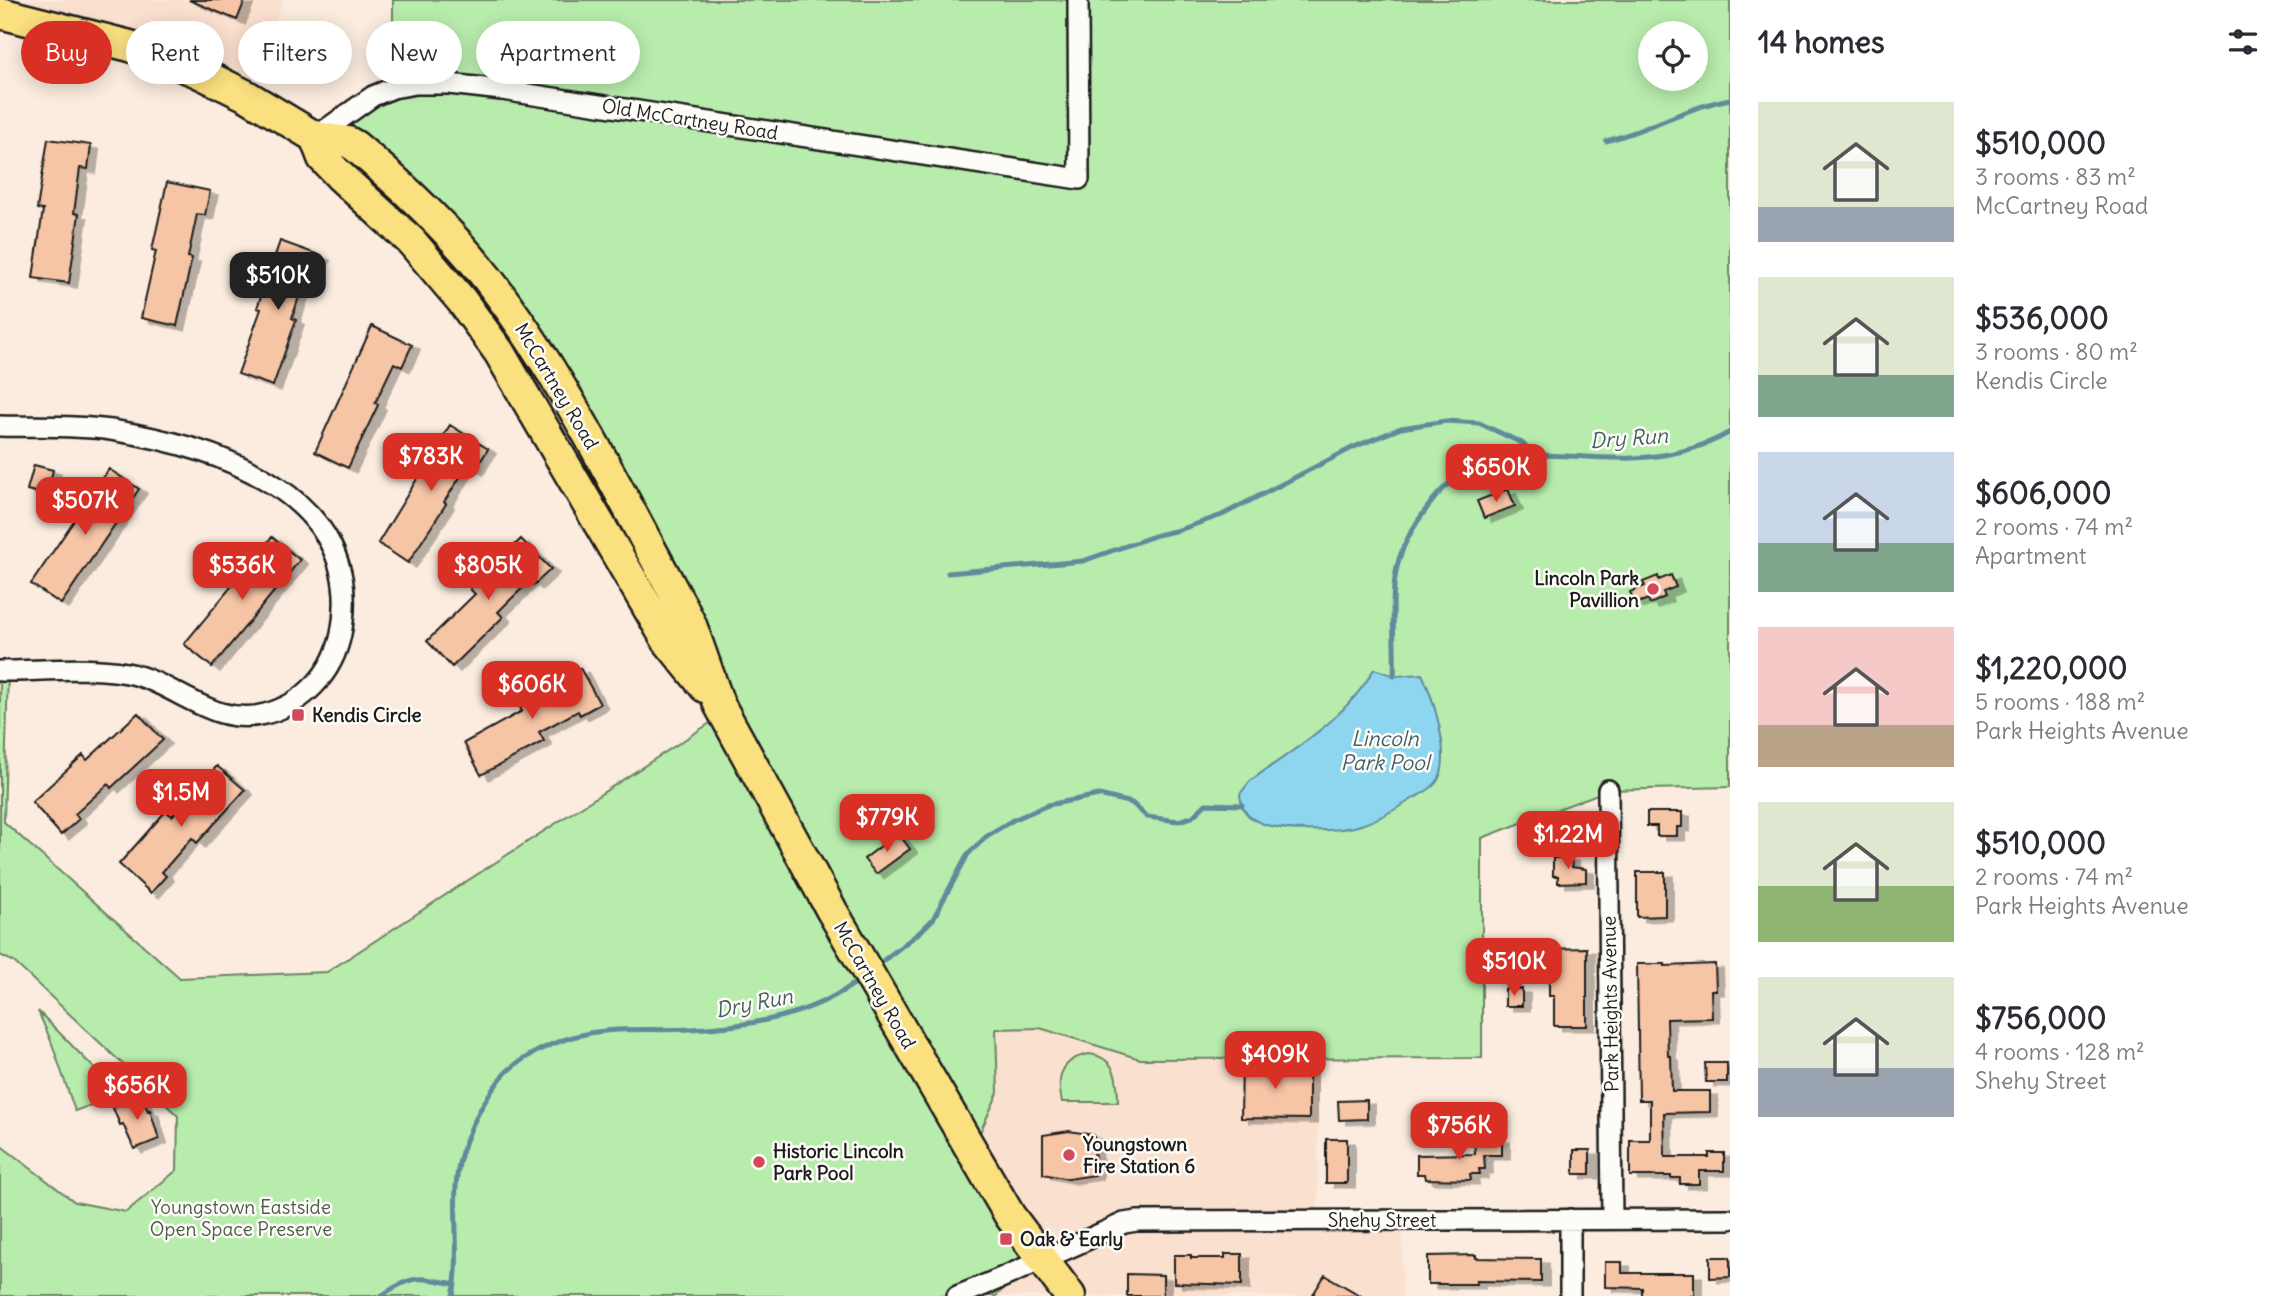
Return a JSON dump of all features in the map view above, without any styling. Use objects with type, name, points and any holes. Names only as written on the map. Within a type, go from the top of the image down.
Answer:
[{"type":"highway","points":[[0,13],[130,46],[198,72],[247,96],[315,137]]},
{"type":"highway","name":"McCartney Road","points":[[315,137],[323,158],[411,241],[470,311],[499,352],[667,640],[723,711],[832,911],[1010,1216],[1032,1265],[1070,1296]]},
{"type":"street","name":"Old McCartney Road","points":[[315,137],[384,90],[416,84],[449,84],[1079,179],[1078,0]]},
{"type":"street","points":[[0,426],[79,427],[160,440],[230,463],[275,484],[303,506],[324,531],[335,551],[342,573],[345,598],[339,642],[318,683],[289,705],[264,715],[222,714],[203,708],[156,681],[123,673],[0,671]]},
{"type":"street","name":"Park Heights Avenue","points":[[1608,790],[1612,1219]]},
{"type":"street","points":[[1570,1219],[1570,1296]]},
{"type":"street","name":"Shehy Street","points":[[957,1296],[1124,1223],[1137,1221],[1730,1219]]},
{"type":"street","points":[[996,1296],[1032,1265]]},
{"type":"shaded area","points":[[0,0],[283,0],[275,21],[238,21],[238,84],[252,84],[247,96],[216,84],[224,84],[224,21],[126,21],[126,49],[112,44],[112,21],[54,21]]},
{"type":"shaded area","points":[[1040,1028],[1141,1059],[1318,1059],[1318,1220],[1403,1220],[1402,1296],[996,1296],[1023,1270],[971,1152],[998,1093],[995,1029]]},
{"type":"green space","name":"Youngstown Eastside Open Space Preserve","points":[[393,0],[1730,0],[1730,787],[1608,790],[1482,838],[1482,1058],[1140,1059],[1040,1028],[996,1029],[998,1093],[971,1152],[1042,1259],[1023,1270],[996,1296],[0,1296],[0,1145],[75,1202],[126,1212],[177,1170],[178,1116],[14,962],[0,955],[0,671],[8,671],[4,822],[180,978],[327,972],[724,714],[584,429],[428,210],[315,137],[393,88],[393,84],[462,84],[462,21],[393,21]]},
{"type":"green space","points":[[38,1011],[94,1068],[113,1097],[75,1111]]},
{"type":"green space","points":[[1089,1054],[1105,1060],[1114,1071],[1118,1102],[1062,1102],[1060,1085],[1063,1070],[1072,1060]]},
{"type":"water","name":"Lincoln Park Pool","points":[[1374,669],[1395,676],[1422,674],[1442,741],[1442,768],[1434,785],[1382,816],[1350,828],[1284,828],[1256,821],[1247,814],[1240,794],[1250,781],[1335,718],[1363,687]]},
{"type":"building","points":[[189,0],[245,0],[237,20]]},
{"type":"building","points":[[48,139],[91,145],[88,169],[80,168],[74,213],[79,214],[69,283],[33,278],[43,210],[37,209]]},
{"type":"building","points":[[167,182],[210,191],[205,215],[197,214],[188,257],[192,258],[177,326],[141,318],[156,251],[152,250]]},
{"type":"building","points":[[280,241],[322,256],[314,279],[306,276],[292,318],[296,320],[273,386],[238,374],[261,309],[257,308]]},
{"type":"building","points":[[372,326],[412,345],[402,367],[394,363],[375,403],[378,405],[348,468],[315,452]]},
{"type":"building","points":[[450,425],[488,449],[475,470],[468,465],[408,563],[378,543]]},
{"type":"building","points":[[34,465],[53,470],[47,495],[27,490]]},
{"type":"building","points":[[109,469],[139,489],[61,604],[31,584]]},
{"type":"building","points":[[1508,489],[1515,506],[1484,518],[1477,501]]},
{"type":"building","points":[[272,537],[300,560],[212,667],[184,644]]},
{"type":"building","points":[[521,539],[551,569],[534,585],[530,581],[509,601],[498,612],[503,617],[452,667],[427,641],[475,594],[470,589]]},
{"type":"building","name":"Lincoln Park Pavillion","points":[[1671,575],[1676,587],[1663,592],[1665,597],[1650,604],[1648,599],[1635,604],[1630,592],[1645,586],[1643,582],[1658,576],[1659,580]]},
{"type":"building","points":[[580,668],[600,704],[580,715],[578,711],[539,732],[544,741],[481,775],[464,743],[522,711],[517,702]]},
{"type":"building","points":[[138,713],[163,740],[111,788],[108,784],[75,814],[79,819],[61,835],[32,802],[83,755],[87,760]]},
{"type":"building","points":[[217,766],[245,790],[197,843],[192,838],[162,872],[166,876],[151,893],[119,864],[166,811],[172,816]]},
{"type":"building","points":[[1647,812],[1682,812],[1682,827],[1677,827],[1677,836],[1657,836],[1657,826],[1647,826]]},
{"type":"building","points":[[898,833],[910,849],[876,874],[864,859]]},
{"type":"building","points":[[1571,857],[1572,867],[1586,869],[1586,882],[1558,883],[1558,876],[1553,876],[1553,858]]},
{"type":"building","points":[[1637,872],[1665,872],[1665,916],[1637,917]]},
{"type":"building","points":[[1587,948],[1587,1026],[1554,1026],[1554,996],[1549,996],[1549,977],[1515,977],[1515,957],[1549,957],[1549,949]]},
{"type":"building","points":[[1637,964],[1715,964],[1716,990],[1711,990],[1712,1018],[1667,1019],[1672,1091],[1710,1091],[1710,1112],[1664,1113],[1665,1157],[1709,1157],[1709,1153],[1724,1153],[1724,1171],[1699,1171],[1699,1184],[1680,1184],[1680,1178],[1671,1176],[1630,1176],[1630,1140],[1650,1140],[1650,1100],[1639,1100]]},
{"type":"building","points":[[1505,989],[1522,989],[1522,1006],[1505,1006]]},
{"type":"building","points":[[1242,1063],[1309,1063],[1309,1119],[1241,1118]]},
{"type":"building","points":[[1705,1063],[1727,1063],[1727,1082],[1706,1082]]},
{"type":"building","points":[[141,1096],[148,1111],[150,1110],[159,1139],[134,1149],[113,1108]]},
{"type":"building","points":[[1367,1100],[1367,1119],[1339,1120],[1338,1101]]},
{"type":"building","name":"Youngstown Fire Station 6","points":[[1069,1131],[1094,1135],[1095,1175],[1068,1179],[1043,1174],[1043,1135]]},
{"type":"building","points":[[1474,1138],[1502,1138],[1502,1155],[1484,1155],[1485,1169],[1479,1169],[1480,1174],[1470,1174],[1471,1180],[1425,1179],[1424,1174],[1417,1174],[1417,1155],[1475,1154]]},
{"type":"building","points":[[1326,1139],[1347,1139],[1347,1183],[1326,1183]]},
{"type":"building","points":[[1574,1150],[1590,1150],[1590,1174],[1574,1174]]},
{"type":"building","points":[[1225,1254],[1242,1254],[1242,1285],[1174,1283],[1174,1255],[1225,1258]]},
{"type":"building","points":[[1476,1255],[1476,1258],[1541,1259],[1541,1282],[1476,1281],[1477,1284],[1428,1284],[1428,1256]]},
{"type":"building","points":[[1710,1257],[1730,1257],[1730,1277],[1710,1278]]},
{"type":"building","points":[[1605,1262],[1622,1262],[1622,1273],[1694,1273],[1694,1296],[1642,1296],[1642,1288],[1605,1287]]},
{"type":"building","points":[[1127,1274],[1163,1275],[1163,1296],[1127,1296]]},
{"type":"building","points":[[1325,1275],[1361,1296],[1312,1296]]},
{"type":"waterway","points":[[1606,141],[1699,107],[1730,99]]},
{"type":"waterway","points":[[948,573],[1083,561],[1222,515],[1354,447],[1401,428],[1446,421],[1479,423],[1522,443],[1534,455]]},
{"type":"waterway","name":"Dry Run","points":[[1394,676],[1393,602],[1399,559],[1418,520],[1448,484],[1471,469],[1495,460],[1547,455],[1604,458],[1658,456],[1683,451],[1730,432]]},
{"type":"waterway","name":"Dry Run","points":[[875,967],[933,919],[968,854],[988,835],[1013,820],[1048,805],[1099,795],[1132,803],[1147,817],[1178,821],[1192,817],[1206,804],[1242,805]]},
{"type":"waterway","name":"Dry Run","points":[[453,1296],[456,1277],[455,1199],[459,1162],[476,1118],[508,1070],[551,1045],[585,1034],[624,1030],[714,1028],[781,1017],[823,1002],[862,978]]},
{"type":"waterway","points":[[381,1296],[416,1279],[455,1284]]},
{"type":"place","name":"Lincoln Park Pavillion","points":[[1653,589]]},
{"type":"place","name":"Kendis Circle","points":[[298,715]]},
{"type":"place","name":"Youngstown Fire Station 6","points":[[1069,1155]]},
{"type":"place","name":"Historic Lincoln Park Pool","points":[[759,1162]]},
{"type":"place","name":"Oak & Early","points":[[1006,1239]]}]
